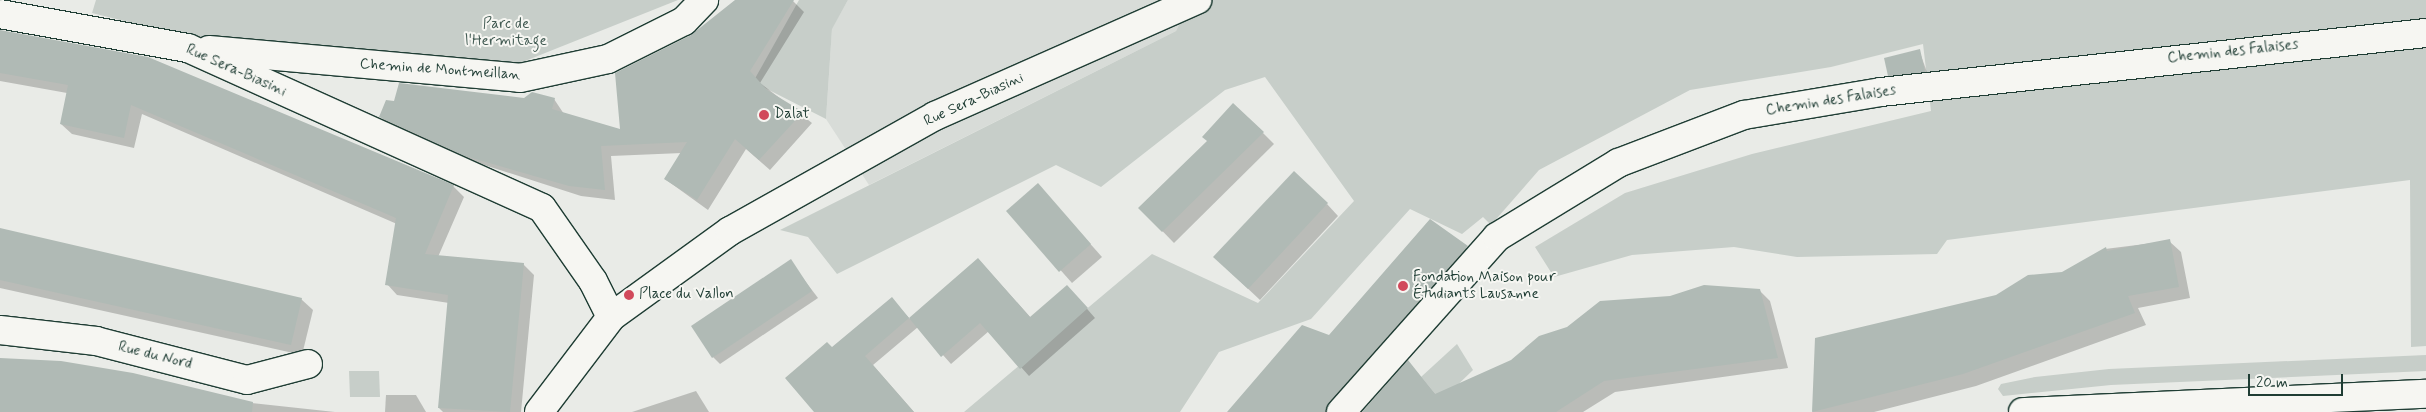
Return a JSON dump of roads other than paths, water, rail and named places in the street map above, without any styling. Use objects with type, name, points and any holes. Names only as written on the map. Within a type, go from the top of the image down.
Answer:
[{"type":"street","name":"Chemin de Montmeillan","points":[[188,48],[520,78],[608,58],[684,21],[704,0]]},
{"type":"street","name":"Rue Sera-Biasini","points":[[0,14],[188,48],[542,208],[593,281],[611,317],[757,216],[935,116],[1197,0]]},
{"type":"street","name":"Chemin des Falaises","points":[[1341,412],[1496,237],[1618,163],[1744,115],[1891,91],[2426,33]]},
{"type":"street","points":[[539,412],[611,317]]},
{"type":"street","name":"Rue du Nord","points":[[0,330],[96,341],[247,380],[308,364]]},
{"type":"street","points":[[2023,412],[2426,394]]},
{"type":"place","name":"Dalat","points":[[764,115]]},
{"type":"place","name":"Fondation Maison pour Étudiants Lausanne","points":[[1403,286]]},
{"type":"place","name":"Place du Vallon","points":[[629,295]]},
{"type":"park label","name":"Parc de l'Hermitage","points":[[506,32]]}]
